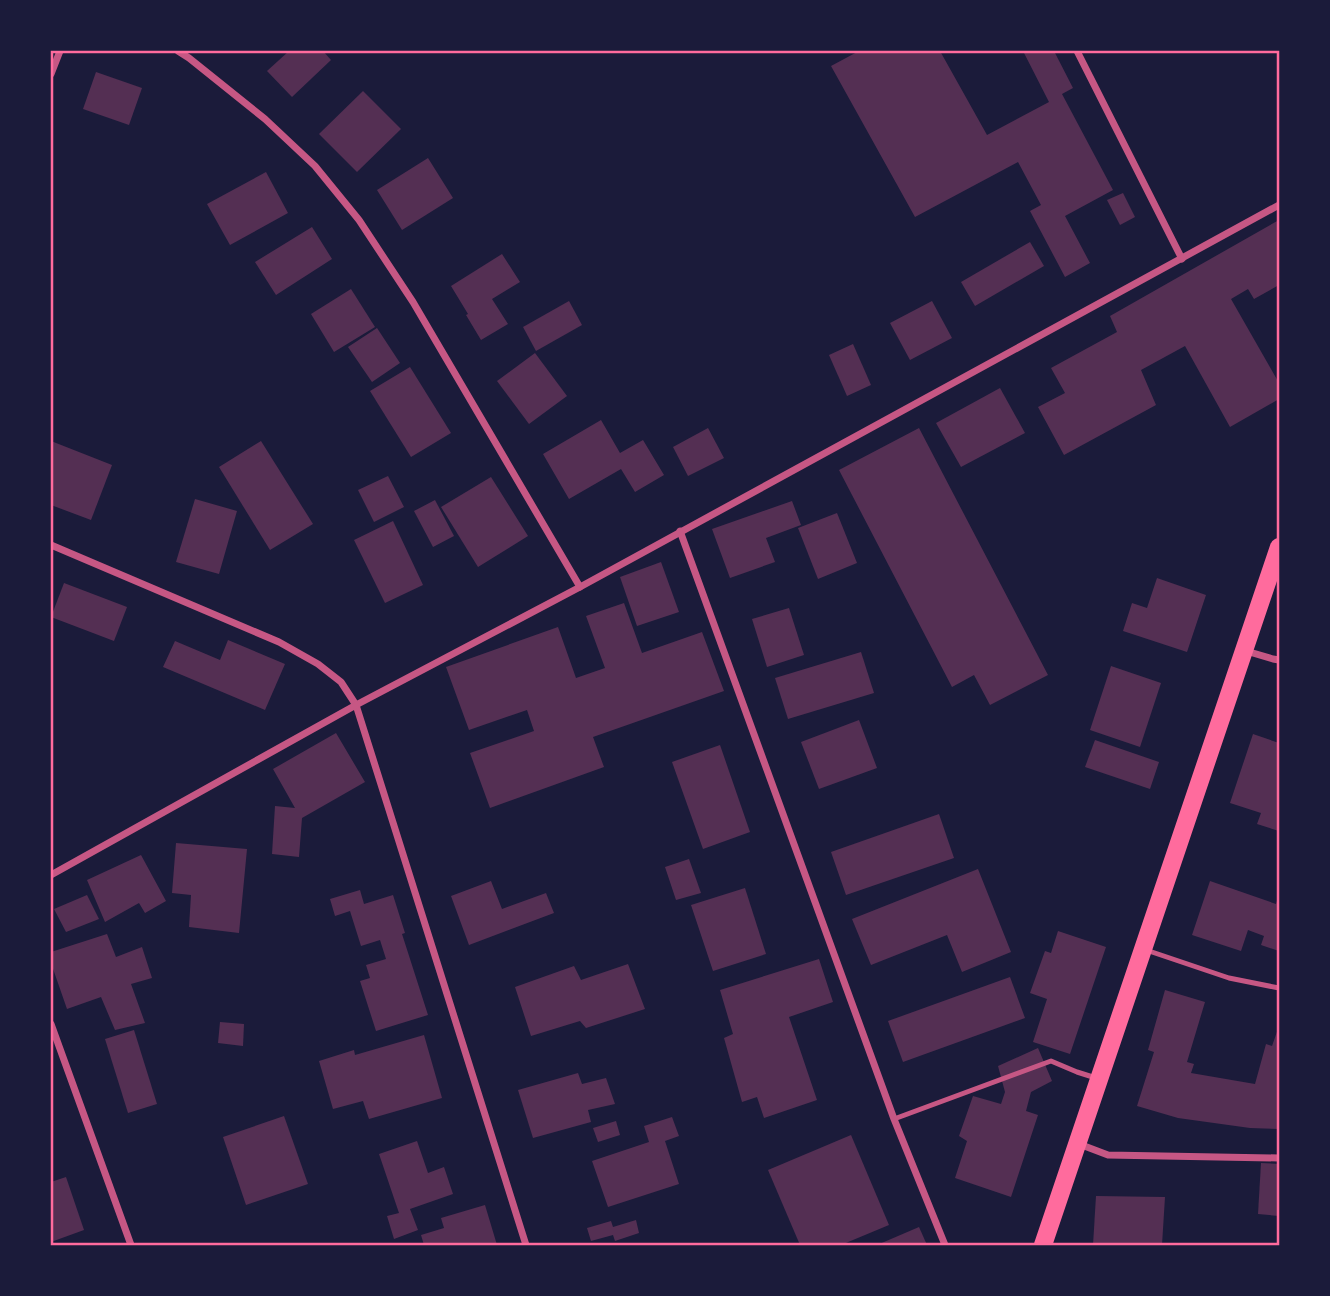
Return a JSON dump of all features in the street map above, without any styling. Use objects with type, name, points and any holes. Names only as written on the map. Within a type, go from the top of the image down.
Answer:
[{"type":"main road","points":[[1043,1245],[1279,547]]},
{"type":"street","points":[[51,74],[60,51]]},
{"type":"street","points":[[178,51],[265,119],[314,166],[359,220],[413,302],[580,587]]},
{"type":"street","points":[[1077,51],[1182,259]]},
{"type":"street","points":[[51,875],[356,705],[580,587],[1279,205]]},
{"type":"street","points":[[680,531],[894,1119],[945,1245]]},
{"type":"street","points":[[51,545],[279,642],[318,664],[341,682],[356,705],[526,1245]]},
{"type":"street","points":[[1244,651],[1279,660]]},
{"type":"street","points":[[51,1024],[131,1245]]},
{"type":"street","points":[[1078,1144],[1108,1155],[1279,1158]]},
{"type":"lane","points":[[1143,948],[1228,978],[1279,988]]},
{"type":"lane","points":[[894,1119],[1051,1061],[1100,1079]]},
{"type":"building","points":[[289,51],[323,51],[331,60],[292,97],[267,71]]},
{"type":"building","points":[[859,51],[940,51],[987,135],[1049,102],[1023,51],[1054,51],[1073,88],[1062,94],[1113,190],[1065,216],[1090,263],[1065,277],[1030,211],[1041,205],[1018,162],[915,217],[831,66]]},
{"type":"building","points":[[96,72],[142,88],[129,125],[83,109]]},
{"type":"building","points":[[363,91],[401,129],[357,172],[319,134]]},
{"type":"building","points":[[428,158],[453,198],[402,230],[377,190]]},
{"type":"building","points":[[266,172],[288,213],[230,245],[207,204]]},
{"type":"building","points":[[1123,193],[1135,217],[1120,225],[1107,200]]},
{"type":"building","points":[[1279,220],[1279,285],[1254,299],[1248,289],[1231,299],[1279,383],[1279,399],[1230,427],[1185,346],[1141,370],[1156,405],[1064,455],[1038,407],[1065,393],[1051,368],[1117,332],[1110,316]]},
{"type":"building","points":[[312,227],[332,259],[276,295],[255,262]]},
{"type":"building","points":[[1030,242],[1044,266],[975,306],[961,282]]},
{"type":"building","points":[[502,254],[520,282],[492,299],[508,324],[481,340],[451,286]]},
{"type":"building","points":[[351,289],[375,327],[334,352],[311,314]]},
{"type":"building","points":[[569,301],[582,325],[536,351],[523,327]]},
{"type":"building","points":[[932,301],[952,338],[910,360],[890,323]]},
{"type":"building","points":[[377,328],[400,363],[372,382],[348,347]]},
{"type":"building","points":[[853,344],[871,385],[847,396],[829,355]]},
{"type":"building","points":[[535,353],[567,396],[529,424],[497,381]]},
{"type":"building","points":[[410,367],[451,433],[411,457],[370,391]]},
{"type":"building","points":[[1000,388],[1025,433],[961,467],[936,423]]},
{"type":"building","points":[[601,420],[620,453],[643,440],[664,475],[635,492],[621,469],[569,499],[543,454]]},
{"type":"building","points":[[708,428],[724,458],[688,476],[673,447]]},
{"type":"building","points":[[919,428],[1048,675],[990,705],[974,675],[952,687],[839,470]]},
{"type":"building","points":[[51,441],[112,465],[91,520],[51,505]]},
{"type":"building","points":[[261,441],[313,524],[270,550],[219,467]]},
{"type":"building","points":[[388,476],[404,507],[374,522],[358,490]]},
{"type":"building","points":[[491,477],[528,536],[478,567],[441,507]]},
{"type":"building","points":[[195,499],[237,511],[219,574],[176,562]]},
{"type":"building","points":[[435,500],[454,536],[433,547],[414,511]]},
{"type":"building","points":[[792,501],[801,525],[766,538],[775,562],[730,578],[712,529]]},
{"type":"building","points":[[837,513],[857,563],[818,579],[798,528]]},
{"type":"building","points":[[393,521],[423,585],[385,603],[354,540]]},
{"type":"building","points":[[661,562],[679,612],[637,626],[620,577]]},
{"type":"building","points":[[1157,578],[1206,595],[1187,652],[1123,631],[1132,603],[1147,608]]},
{"type":"building","points":[[64,583],[127,607],[114,641],[51,617]]},
{"type":"building","points":[[624,603],[642,653],[702,632],[724,691],[593,737],[604,767],[490,808],[470,753],[534,731],[527,710],[469,730],[446,667],[558,627],[576,678],[605,668],[586,616]]},
{"type":"building","points":[[789,608],[804,655],[767,667],[752,619]]},
{"type":"building","points":[[228,640],[285,664],[265,710],[163,667],[175,641],[220,660]]},
{"type":"building","points":[[861,652],[874,693],[788,719],[775,678]]},
{"type":"building","points":[[1111,666],[1161,683],[1140,747],[1090,730]]},
{"type":"building","points":[[859,720],[877,768],[819,789],[801,742]]},
{"type":"building","points":[[336,733],[365,782],[302,818],[299,857],[272,854],[275,806],[295,808],[273,769]]},
{"type":"building","points":[[1253,734],[1279,743],[1279,831],[1257,824],[1261,813],[1230,803]]},
{"type":"building","points":[[1095,740],[1159,762],[1150,789],[1085,767]]},
{"type":"building","points":[[720,745],[750,832],[703,849],[672,762]]},
{"type":"building","points":[[939,814],[954,858],[846,895],[831,852]]},
{"type":"building","points":[[176,843],[247,849],[239,933],[189,927],[191,895],[172,893]]},
{"type":"building","points":[[141,855],[166,901],[145,913],[139,903],[105,922],[87,880]]},
{"type":"building","points":[[689,859],[701,893],[676,900],[665,867]]},
{"type":"building","points":[[978,869],[1011,952],[962,972],[947,935],[871,965],[852,919]]},
{"type":"building","points":[[491,881],[502,909],[546,893],[554,913],[469,945],[451,896]]},
{"type":"building","points":[[1210,881],[1276,904],[1279,894],[1279,951],[1261,945],[1264,936],[1248,930],[1241,951],[1192,935]]},
{"type":"building","points":[[745,888],[766,954],[713,971],[691,905]]},
{"type":"building","points":[[360,890],[364,904],[393,895],[405,933],[402,934],[428,1015],[376,1031],[360,981],[370,978],[366,965],[386,959],[380,940],[361,946],[350,911],[335,916],[330,899]]},
{"type":"building","points":[[87,895],[99,919],[66,932],[54,909]]},
{"type":"building","points":[[1058,931],[1106,947],[1070,1054],[1033,1042],[1047,999],[1030,993],[1045,951],[1051,953]]},
{"type":"building","points":[[107,934],[116,957],[142,947],[152,978],[131,984],[145,1023],[115,1030],[101,997],[67,1009],[51,963],[51,952]]},
{"type":"building","points":[[819,959],[833,1002],[789,1017],[817,1100],[764,1118],[757,1097],[742,1102],[724,1038],[733,1034],[720,990]]},
{"type":"building","points":[[628,964],[645,1009],[586,1028],[580,1021],[531,1036],[515,987],[574,966],[581,980]]},
{"type":"building","points":[[1010,977],[1025,1018],[903,1062],[888,1021]]},
{"type":"building","points":[[1165,990],[1205,1002],[1187,1062],[1194,1064],[1191,1073],[1255,1084],[1266,1044],[1272,1046],[1279,1026],[1279,1129],[1250,1128],[1178,1118],[1137,1106],[1154,1052],[1148,1050]]},
{"type":"building","points":[[220,1022],[244,1024],[243,1046],[218,1043]]},
{"type":"building","points":[[134,1030],[157,1104],[128,1113],[105,1039]]},
{"type":"building","points":[[424,1035],[442,1098],[369,1119],[363,1101],[333,1109],[319,1061],[354,1050],[355,1055]]},
{"type":"building","points":[[1038,1048],[1052,1081],[1031,1092],[1026,1111],[1038,1115],[1011,1197],[955,1178],[967,1141],[959,1136],[973,1096],[1001,1104],[1005,1092],[998,1066]]},
{"type":"building","points":[[578,1073],[582,1084],[606,1078],[615,1104],[588,1110],[591,1122],[533,1138],[518,1090]]},
{"type":"building","points":[[284,1116],[308,1184],[246,1205],[223,1137]]},
{"type":"building","points":[[672,1117],[679,1136],[665,1141],[679,1184],[608,1207],[592,1161],[649,1142],[644,1126]]},
{"type":"building","points":[[616,1121],[620,1135],[598,1142],[593,1128]]},
{"type":"building","points":[[851,1135],[889,1225],[841,1245],[800,1245],[768,1170]]},
{"type":"building","points":[[417,1141],[428,1173],[444,1167],[453,1194],[410,1209],[418,1230],[394,1239],[387,1216],[399,1213],[379,1154]]},
{"type":"building","points":[[1261,1163],[1279,1164],[1279,1216],[1258,1214]]},
{"type":"building","points":[[66,1177],[84,1230],[51,1242],[51,1182]]},
{"type":"building","points":[[1096,1196],[1165,1197],[1162,1245],[1093,1245]]},
{"type":"building","points":[[485,1205],[497,1245],[424,1245],[421,1235],[444,1228],[441,1218]]},
{"type":"building","points":[[636,1220],[639,1233],[615,1241],[613,1235],[591,1241],[587,1228],[611,1221],[613,1227]]},
{"type":"building","points":[[919,1227],[927,1245],[877,1245]]}]
